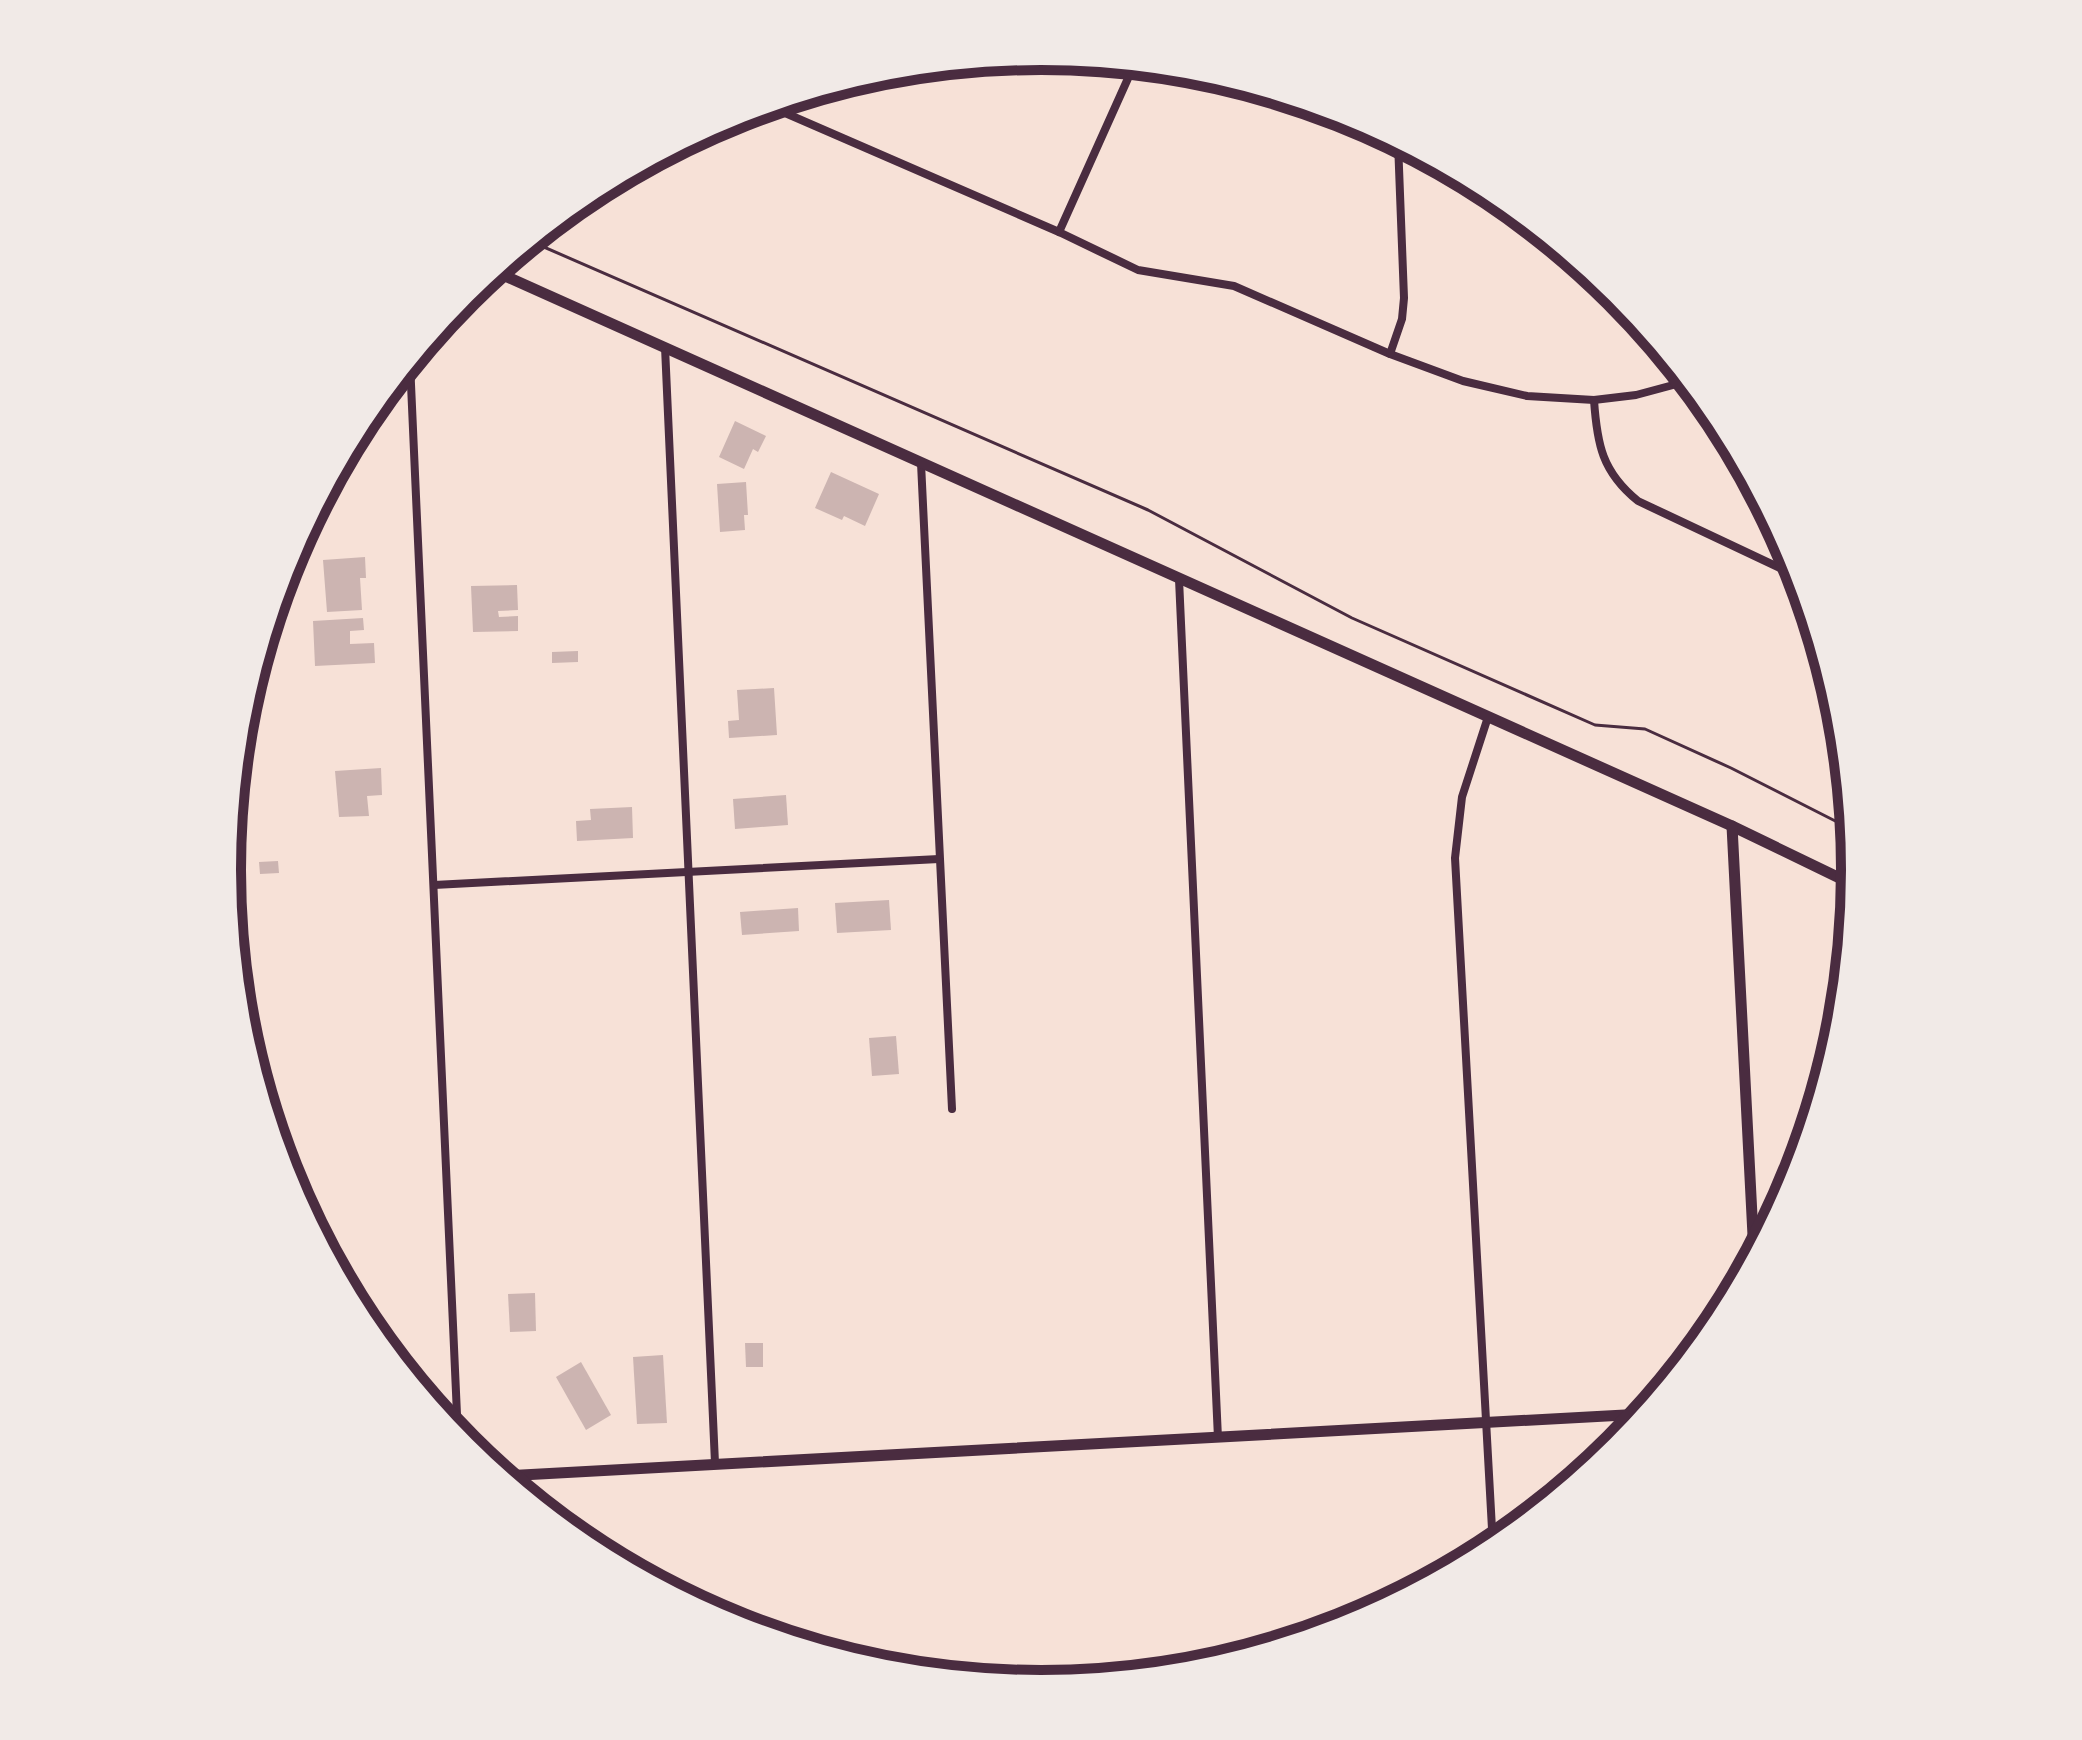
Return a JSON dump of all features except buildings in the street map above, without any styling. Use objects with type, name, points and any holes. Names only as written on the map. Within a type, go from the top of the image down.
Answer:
[{"type":"street","points":[[1059,232],[1129,75]]},
{"type":"street","points":[[783,112],[1059,232],[1138,270],[1234,286],[1390,354],[1463,381],[1527,396],[1594,400],[1636,395],[1677,384]]},
{"type":"street","points":[[1390,354],[1402,319],[1404,298],[1399,156]]},
{"type":"street","points":[[506,276],[1732,826],[1841,879]]},
{"type":"street","points":[[665,347],[715,1463]]},
{"type":"street","points":[[411,377],[457,1416]]},
{"type":"street","points":[[1594,400],[1598,442],[1605,464],[1623,489],[1638,501],[1782,568]]},
{"type":"street","points":[[921,463],[952,1109]]},
{"type":"street","points":[[1179,579],[1218,1438]]},
{"type":"street","points":[[1488,717],[1462,797],[1455,858],[1492,1530]]},
{"type":"street","points":[[1732,826],[1753,1234]]},
{"type":"street","points":[[434,885],[939,859]]},
{"type":"street","points":[[519,1475],[1626,1415]]},
{"type":"path","points":[[541,246],[1148,510],[1352,618],[1595,725],[1645,729],[1839,823]]}]
